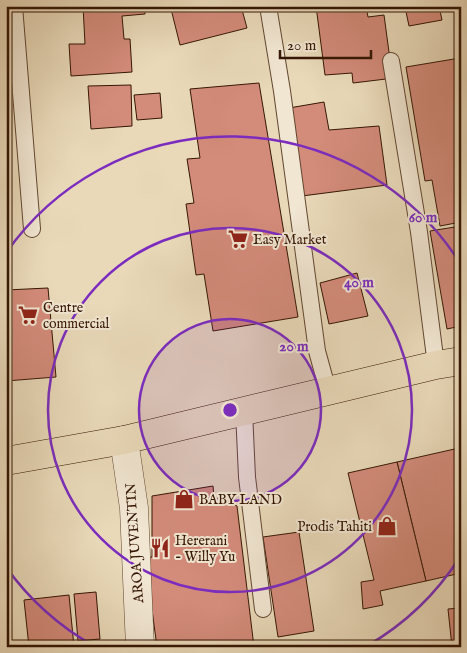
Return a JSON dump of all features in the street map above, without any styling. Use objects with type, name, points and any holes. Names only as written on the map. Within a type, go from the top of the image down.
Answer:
[{"type":"main road","points":[[6,461],[124,440],[448,363]]},
{"type":"street","name":"AROA JUVENTIN","points":[[124,440],[134,508],[140,647]]},
{"type":"lane","points":[[14,6],[32,229]]},
{"type":"lane","points":[[268,6],[282,91],[317,351],[328,391]]},
{"type":"lane","points":[[391,61],[419,232],[448,363]]},
{"type":"lane","points":[[244,411],[247,477],[263,610]]},
{"type":"building","points":[[83,6],[145,6],[145,14],[122,16],[124,39],[130,39],[132,72],[71,76],[69,44],[85,44]]},
{"type":"building","points":[[176,6],[241,6],[247,28],[180,45],[171,9]]},
{"type":"building","points":[[316,6],[366,6],[368,17],[384,15],[391,67],[385,68],[386,79],[353,83],[352,73],[325,75]]},
{"type":"building","points":[[439,6],[442,20],[409,26],[405,7]]},
{"type":"building","points":[[460,58],[461,222],[440,226],[432,180],[425,181],[406,67]]},
{"type":"building","name":"Easy Market","points":[[259,83],[298,317],[213,331],[204,274],[196,275],[186,204],[194,203],[187,159],[200,158],[190,89]]},
{"type":"building","points":[[131,85],[132,126],[91,129],[88,86]]},
{"type":"building","points":[[160,93],[162,118],[137,120],[134,95]]},
{"type":"building","points":[[324,102],[329,130],[379,126],[387,185],[302,196],[289,108]]},
{"type":"building","name":"Centre commercial","points":[[6,215],[11,283],[6,283]]},
{"type":"building","points":[[461,226],[461,326],[447,329],[430,231]]},
{"type":"building","points":[[357,273],[368,316],[329,324],[320,283]]},
{"type":"building","name":"Centre commercial","points":[[48,288],[56,377],[6,381],[6,290]]},
{"type":"building","points":[[459,448],[461,456],[461,573],[426,581],[397,462]]},
{"type":"building","name":"Prodis Tahiti","points":[[397,462],[426,581],[380,591],[383,605],[363,609],[361,582],[374,580],[348,473]]},
{"type":"building","points":[[213,486],[214,497],[237,506],[254,647],[157,647],[145,558],[152,557],[152,496]]},
{"type":"building","points":[[299,532],[314,631],[278,637],[263,537]]},
{"type":"building","points":[[96,592],[100,639],[78,641],[74,594]]},
{"type":"building","points":[[69,595],[74,647],[29,647],[24,600]]},
{"type":"building","points":[[461,608],[461,647],[452,647],[448,609]]},
{"type":"place","name":"Easy Market","points":[[238,239]]},
{"type":"place","name":"Centre commercial","points":[[28,315]]},
{"type":"place","name":"BABY LAND","points":[[184,499]]},
{"type":"place","name":"Prodis Tahiti","points":[[387,526]]},
{"type":"place","name":"Hererani - Willy Yu","points":[[160,548]]}]
